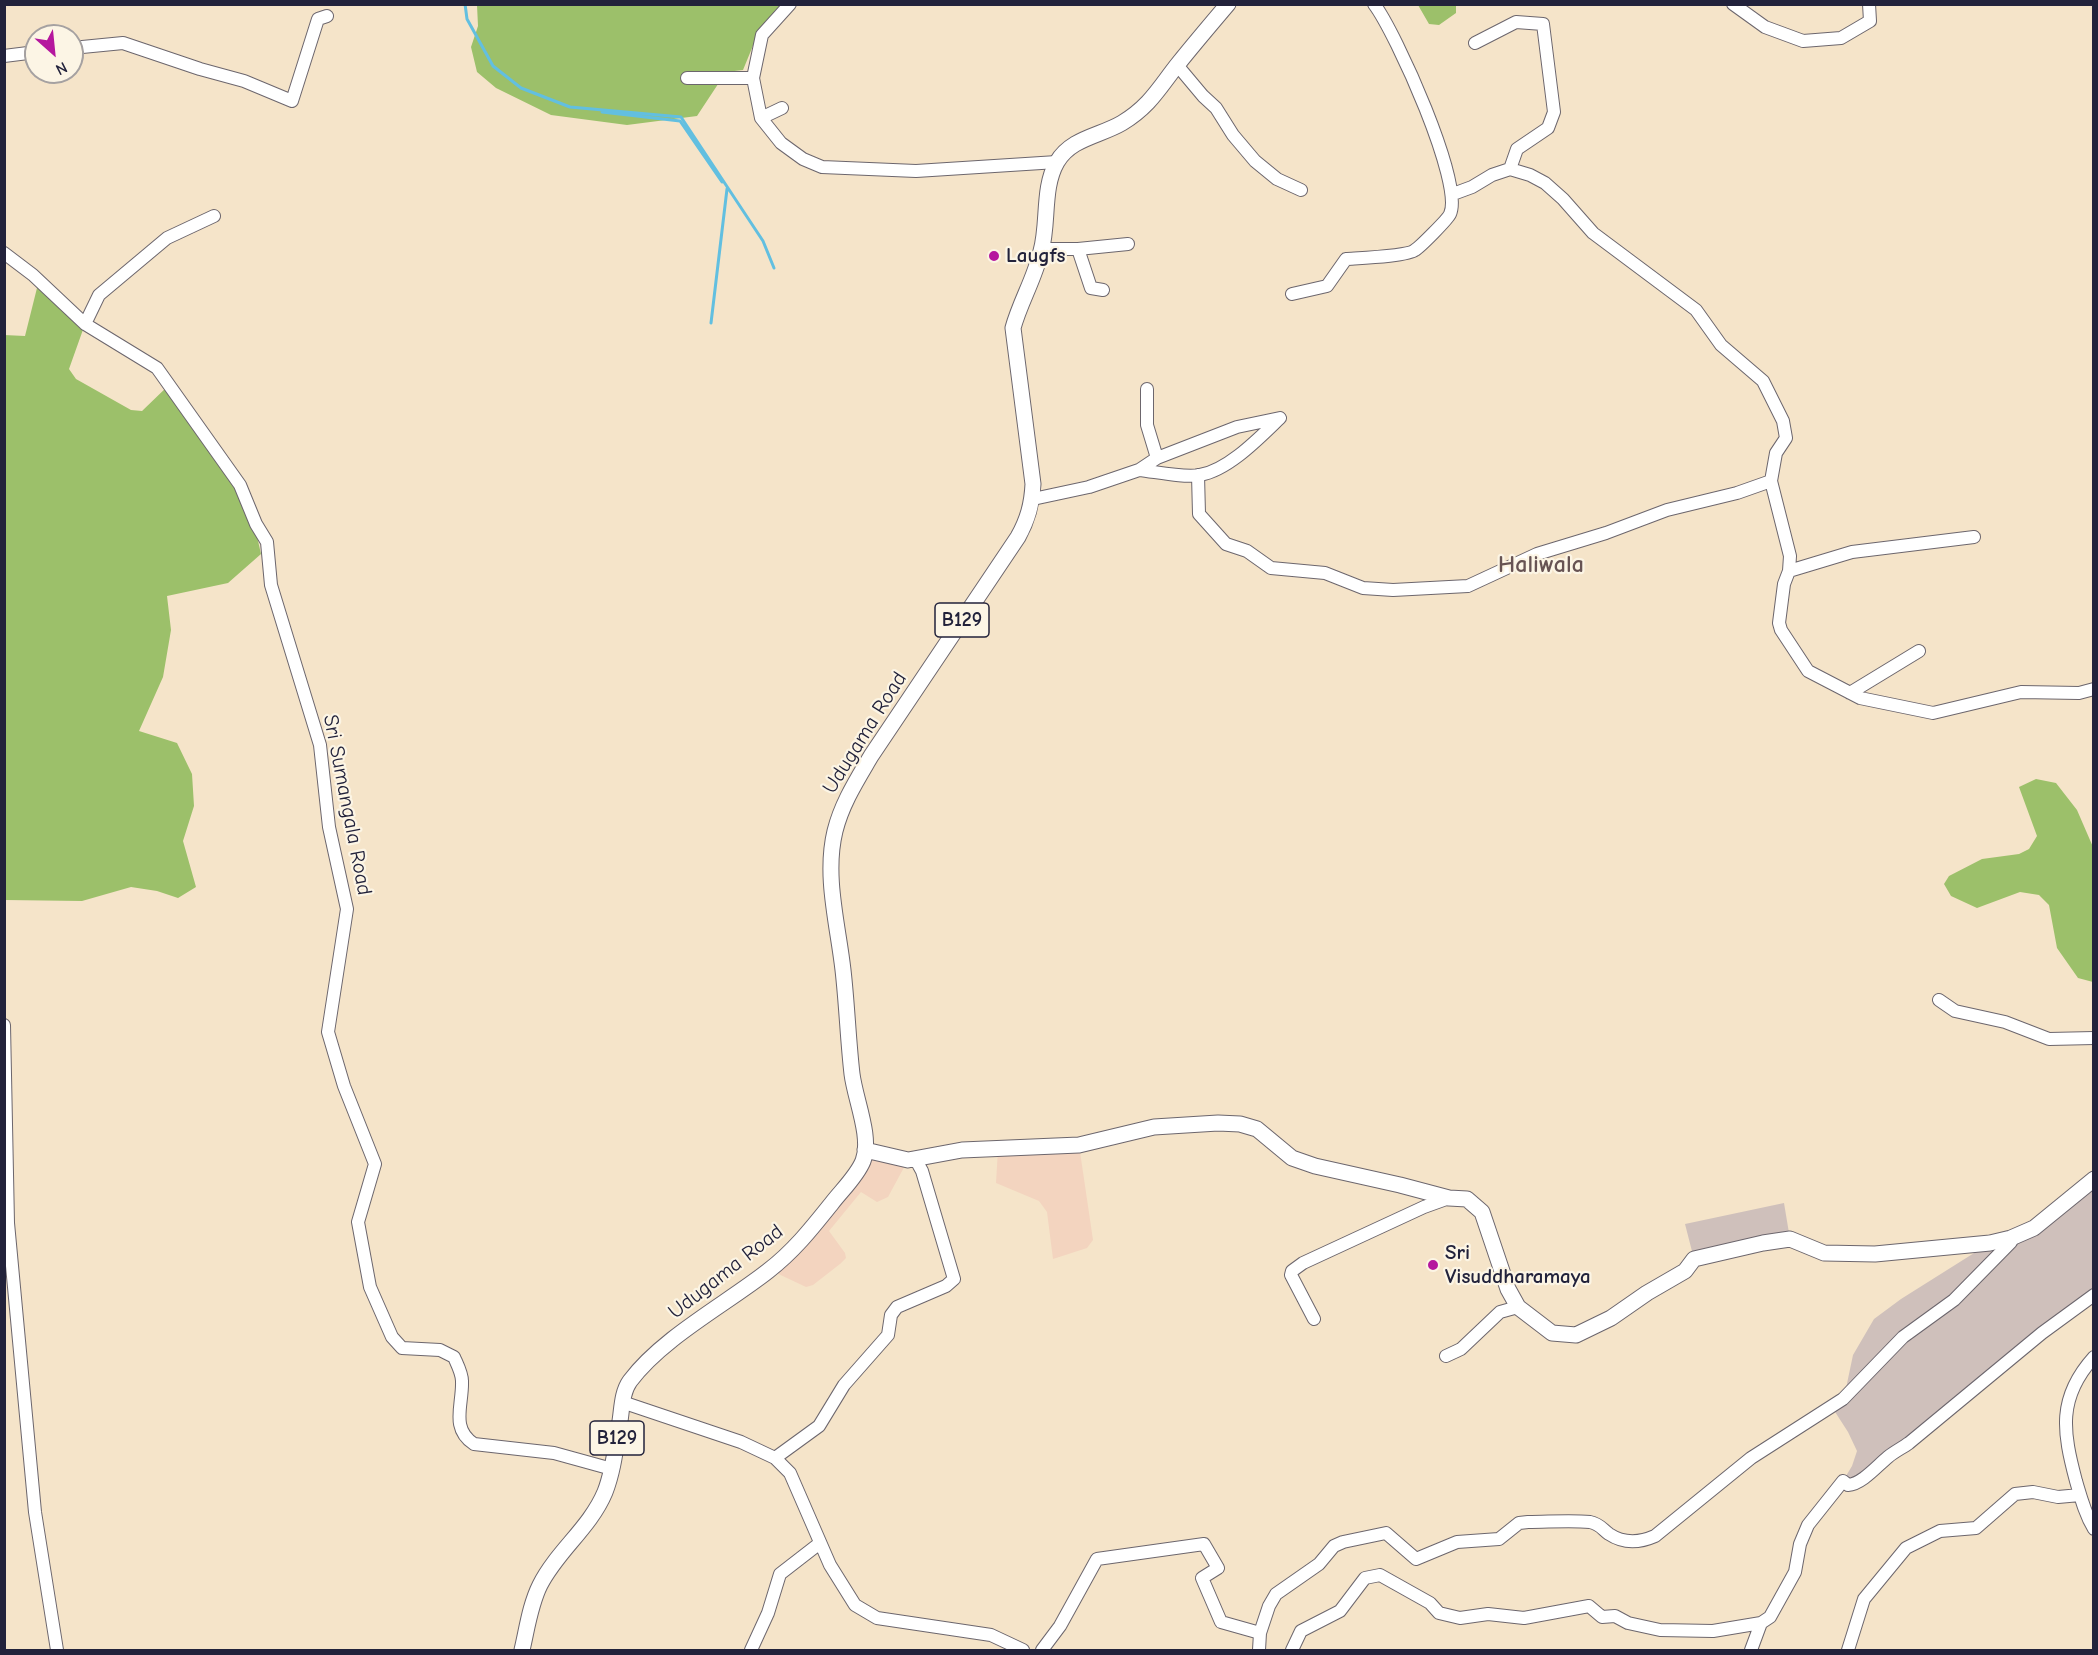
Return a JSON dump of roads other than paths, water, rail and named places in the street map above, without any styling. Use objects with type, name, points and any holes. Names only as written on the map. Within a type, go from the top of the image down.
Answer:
[{"type":"main road","points":[[1056,162],[1078,141],[1121,123],[1140,110],[1155,96],[1177,65],[1228,4]]},
{"type":"main road","name":"Udugama Road","points":[[522,1650],[540,1585],[590,1520],[606,1490],[612,1468],[622,1402],[629,1382],[673,1340],[770,1270],[796,1247],[863,1161],[864,1135],[852,1075],[843,971],[832,884],[831,853],[835,832],[849,792],[1018,537],[1028,516],[1033,500],[1033,484],[1013,328],[1018,310],[1035,274],[1042,249],[1050,183],[1056,162]]},
{"type":"main road","points":[[865,1150],[908,1160],[962,1150],[1078,1145],[1154,1127],[1240,1124],[1257,1129],[1292,1158],[1315,1166],[1449,1198],[1467,1199],[1482,1212],[1508,1289],[1518,1307],[1552,1333],[1576,1335],[1611,1318],[1647,1293],[1685,1271],[1694,1259],[1790,1239],[1824,1253],[1875,1254],[1990,1243],[2011,1238],[2034,1228],[2094,1179]]},
{"type":"street","points":[[790,4],[762,35],[753,78],[761,118],[781,143],[803,159],[822,167],[916,171],[1056,162]]},
{"type":"street","points":[[1292,294],[1327,286],[1346,259],[1413,252],[1450,214],[1453,194],[1432,123],[1404,56],[1374,4]]},
{"type":"street","points":[[1733,4],[1765,27],[1803,41],[1841,38],[1870,21],[1869,4]]},
{"type":"street","points":[[84,47],[123,43],[244,81],[292,101],[318,19],[327,16]]},
{"type":"street","points":[[1475,43],[1516,22],[1543,24],[1554,112],[1548,128],[1517,149],[1510,169]]},
{"type":"street","points":[[4,56],[24,54]]},
{"type":"street","points":[[1177,65],[1216,108],[1233,135],[1255,161],[1277,179],[1301,190]]},
{"type":"street","points":[[687,78],[753,78]]},
{"type":"street","points":[[761,118],[782,108]]},
{"type":"street","points":[[1453,194],[1472,188],[1492,175],[1510,169],[1530,175],[1545,183],[1593,233],[1696,310],[1721,345],[1763,381],[1783,421],[1786,438],[1776,453],[1771,481],[1790,556],[1790,571],[1784,584],[1779,623],[1781,630],[1808,671],[1860,698],[1933,713],[2021,692],[2079,693],[2094,689]]},
{"type":"street","points":[[84,324],[99,295],[167,238],[214,216]]},
{"type":"street","points":[[1042,249],[1078,249],[1128,244]]},
{"type":"street","points":[[1078,249],[1091,288],[1102,290]]},
{"type":"street","name":"Sri Sumangala Road","points":[[4,253],[33,275],[84,324],[157,368],[240,485],[256,524],[267,542],[272,585],[320,745],[328,827],[347,909],[328,1032],[344,1086],[375,1164],[358,1222],[370,1287],[392,1337],[402,1348],[440,1350],[454,1357],[462,1378],[460,1427],[464,1437],[474,1444],[554,1453],[612,1468]]},
{"type":"street","points":[[1147,389],[1147,425],[1157,458]]},
{"type":"street","points":[[1033,500],[1089,487],[1139,470],[1157,458],[1237,427],[1280,418],[1251,445],[1215,471],[1198,475],[1139,470]]},
{"type":"street","points":[[1198,475],[1199,514],[1226,544],[1247,551],[1271,568],[1325,573],[1363,588],[1393,590],[1468,586],[1537,554],[1606,533],[1667,510],[1737,493],[1771,481]]},
{"type":"street","points":[[1790,571],[1852,552],[1974,537]]},
{"type":"street","points":[[1850,693],[1919,651]]},
{"type":"street","points":[[1939,1000],[1955,1011],[2005,1022],[2049,1040],[2094,1038]]},
{"type":"street","points":[[4,1025],[6,1223],[35,1512],[57,1650]]},
{"type":"street","points":[[775,1458],[819,1426],[844,1385],[888,1335],[891,1315],[897,1307],[946,1286],[954,1279],[922,1171],[917,1162],[908,1160]]},
{"type":"street","points":[[1314,1319],[1292,1271],[1303,1263],[1424,1207],[1449,1198]]},
{"type":"street","points":[[1259,1650],[1260,1633],[1269,1606],[1276,1594],[1319,1564],[1334,1546],[1343,1542],[1386,1533],[1416,1559],[1457,1542],[1499,1539],[1519,1523],[1528,1521],[1589,1522],[1600,1525],[1608,1534],[1623,1540],[1640,1542],[1654,1536],[1751,1458],[1843,1399],[1903,1337],[1954,1300],[2011,1242],[2011,1238]]},
{"type":"street","points":[[1292,1650],[1301,1631],[1340,1611],[1365,1578],[1380,1575],[1430,1603],[1439,1613],[1460,1618],[1488,1614],[1524,1618],[1589,1606],[1602,1617],[1615,1616],[1628,1623],[1660,1630],[1713,1631],[1761,1623],[1770,1617],[1795,1572],[1800,1544],[1808,1525],[1843,1481],[1848,1485],[1854,1485],[1877,1469],[1887,1458],[1909,1443],[2042,1333],[2094,1295]]},
{"type":"street","points":[[1446,1356],[1461,1349],[1500,1312],[1518,1307]]},
{"type":"street","points":[[2094,1357],[2070,1392],[2065,1423],[2067,1445],[2080,1495],[2087,1518],[2094,1530]]},
{"type":"street","points":[[622,1402],[741,1442],[775,1458],[790,1473],[830,1564],[855,1605],[865,1612],[877,1618],[991,1635],[1023,1650]]},
{"type":"street","points":[[1848,1650],[1864,1599],[1906,1548],[1940,1531],[1976,1528],[2015,1494],[2032,1492],[2058,1497],[2080,1495]]},
{"type":"street","points":[[751,1650],[768,1613],[780,1574],[820,1542]]},
{"type":"street","points":[[1042,1650],[1060,1626],[1097,1559],[1204,1544],[1218,1568],[1202,1578],[1221,1622],[1260,1633]]},
{"type":"street","points":[[1751,1650],[1761,1623]]},
{"type":"waterway","points":[[465,4],[467,19],[493,66],[521,88],[570,107],[681,117],[763,241],[774,268]]},
{"type":"waterway","points":[[602,112],[680,121],[722,182]]},
{"type":"waterway","points":[[711,323],[727,189]]},
{"type":"place","name":"Laugfs","points":[[994,256]]},
{"type":"place","name":"Sri Visuddharamaya","points":[[1433,1265]]},
{"type":"district","name":"Haliwala","points":[[1541,565]]}]
